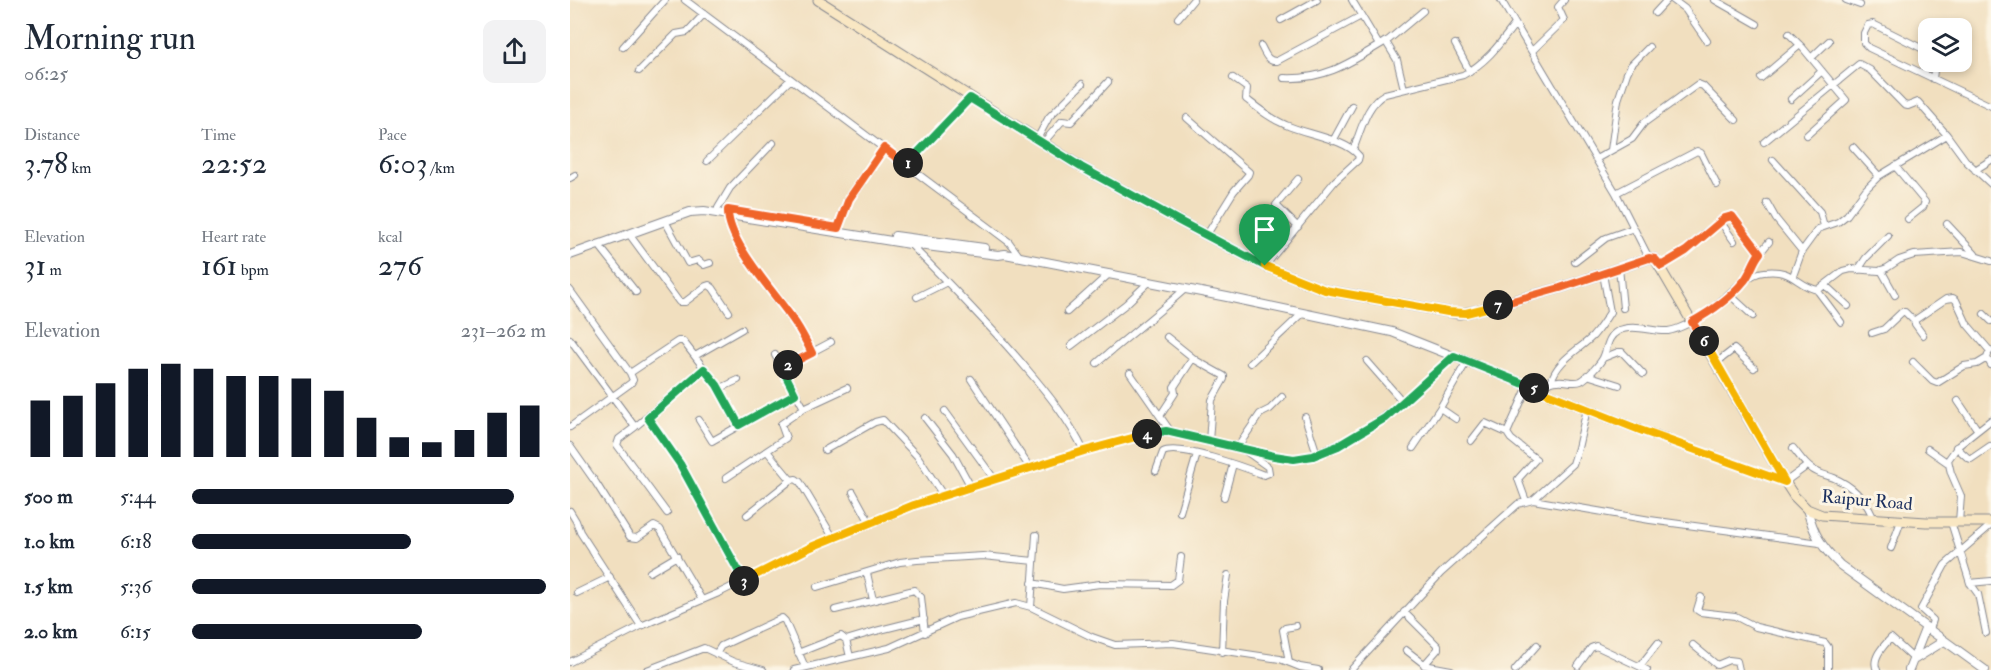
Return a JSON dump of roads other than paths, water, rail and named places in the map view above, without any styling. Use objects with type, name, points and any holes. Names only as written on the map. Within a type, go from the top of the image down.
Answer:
[{"type":"main road","points":[[818,0],[1081,167],[1265,266],[1325,290],[1460,314],[1523,298],[1649,258]]},
{"type":"main road","name":"Raipur Road","points":[[1649,258],[1655,259],[1661,266],[1785,482],[1794,496],[1807,509],[1822,514],[1901,521],[1991,523]]},
{"type":"street","points":[[623,47],[665,0]]},
{"type":"street","points":[[685,0],[1009,242],[1020,257]]},
{"type":"street","points":[[1178,18],[1193,0]]},
{"type":"street","points":[[1281,20],[1317,0]]},
{"type":"street","points":[[1352,0],[1361,16],[1397,60],[1404,89]]},
{"type":"street","points":[[1501,0],[1616,193],[1649,258]]},
{"type":"street","points":[[1506,9],[1507,0]]},
{"type":"street","points":[[1532,51],[1564,19],[1558,7],[1564,0]]},
{"type":"street","points":[[1655,13],[1667,0]]},
{"type":"street","points":[[1673,0],[1685,9],[1707,41]]},
{"type":"street","points":[[1715,0],[1757,24]]},
{"type":"street","points":[[1846,0],[1860,5]]},
{"type":"street","points":[[1284,78],[1320,76],[1347,65],[1383,43],[1423,11]]},
{"type":"street","points":[[639,71],[676,34],[687,32],[704,14]]},
{"type":"street","points":[[1261,46],[1268,59],[1277,61],[1361,16]]},
{"type":"street","points":[[1353,150],[1374,102],[1385,93],[1443,81],[1470,72],[1488,58],[1515,24]]},
{"type":"street","points":[[1918,46],[1878,26],[1868,25],[1864,33],[1864,43],[1869,48],[1918,72]]},
{"type":"street","points":[[1789,34],[1846,100],[1807,135]]},
{"type":"street","points":[[1811,58],[1829,41]]},
{"type":"street","points":[[1455,44],[1470,72]]},
{"type":"street","points":[[1761,78],[1800,45]]},
{"type":"street","points":[[1611,150],[1618,100],[1627,73],[1631,65],[1649,46]]},
{"type":"street","points":[[1764,142],[1857,65],[1862,64],[1904,105],[1908,106],[1916,102],[1919,104],[1947,135],[1966,161],[1991,184]]},
{"type":"street","points":[[1791,99],[1822,71]]},
{"type":"street","points":[[1919,72],[1991,106]]},
{"type":"street","points":[[1933,79],[1934,72]]},
{"type":"street","points":[[1233,78],[1246,87],[1246,99],[1269,116],[1289,127],[1333,141],[1359,154],[1358,160],[1335,181],[1265,266]]},
{"type":"street","points":[[707,161],[791,79]]},
{"type":"street","points":[[1040,141],[1062,121],[1071,122],[1108,82]]},
{"type":"street","points":[[1040,141],[1049,117],[1082,84]]},
{"type":"street","points":[[1596,159],[1632,139],[1644,123],[1698,84],[1703,86],[1736,120]]},
{"type":"street","points":[[906,165],[970,98]]},
{"type":"street","points":[[1333,141],[1352,106]]},
{"type":"street","points":[[1187,118],[1249,172],[1234,191],[1206,236]]},
{"type":"street","points":[[1793,276],[1802,251],[1815,231],[1838,222],[1847,215],[1866,189],[1879,176],[1947,135]]},
{"type":"street","points":[[718,208],[730,188],[773,143]]},
{"type":"street","points":[[1853,147],[1879,176]]},
{"type":"street","points":[[838,228],[849,199],[884,148]]},
{"type":"street","points":[[1616,193],[1697,151],[1701,153],[1717,185]]},
{"type":"street","points":[[1773,160],[1820,212],[1824,226]]},
{"type":"street","points":[[1975,170],[1991,160]]},
{"type":"street","points":[[1895,166],[1925,202],[1923,207],[1908,219]]},
{"type":"street","points":[[1298,178],[1276,205],[1298,227]]},
{"type":"street","points":[[1767,203],[1776,219],[1802,251]]},
{"type":"street","points":[[570,250],[689,208],[704,206],[910,244],[1005,254]]},
{"type":"street","points":[[570,255],[696,211],[728,212],[993,249],[1005,254],[1392,332],[1587,409],[1785,482],[1808,466]]},
{"type":"street","points":[[728,212],[732,231],[751,262],[796,324],[812,353]]},
{"type":"street","points":[[1661,266],[1686,251],[1720,221],[1730,216],[1734,218],[1760,253]]},
{"type":"street","points":[[665,221],[688,263],[698,260],[704,265],[710,263]]},
{"type":"street","points":[[1720,221],[1734,241]]},
{"type":"street","points":[[1947,224],[1976,256]]},
{"type":"street","points":[[1575,262],[1606,237],[1634,228]]},
{"type":"street","points":[[628,234],[678,301],[684,302],[709,285],[729,312]]},
{"type":"street","points":[[1858,270],[1866,258],[1888,236]]},
{"type":"street","points":[[1745,280],[1754,260],[1769,242]]},
{"type":"street","points":[[598,244],[636,292]]},
{"type":"street","points":[[910,244],[1009,347],[1073,428],[1084,451]]},
{"type":"street","points":[[1817,290],[1843,271],[1881,270],[1914,255],[1962,252],[1991,261]]},
{"type":"street","points":[[1619,268],[1623,308]]},
{"type":"street","points":[[1881,270],[1895,295]]},
{"type":"street","points":[[1603,358],[1609,339],[1618,331],[1628,328],[1670,331],[1692,322],[1713,309],[1745,280],[1763,272],[1782,272],[1817,290],[1840,322]]},
{"type":"street","points":[[1067,312],[1109,274]]},
{"type":"street","points":[[1551,382],[1563,361],[1595,334],[1610,312],[1603,274]]},
{"type":"street","points":[[917,297],[947,282]]},
{"type":"street","points":[[1071,346],[1126,304],[1149,282]]},
{"type":"street","points":[[1826,285],[1848,306]]},
{"type":"street","points":[[1097,363],[1185,289]]},
{"type":"street","points":[[570,290],[633,378],[632,382],[570,427]]},
{"type":"street","points":[[1729,294],[1753,316]]},
{"type":"street","points":[[1914,321],[1946,299],[1954,298],[1967,324],[1989,353],[1991,365]]},
{"type":"street","points":[[1872,333],[1884,328],[1903,311],[1914,321],[1923,335]]},
{"type":"street","points":[[1250,363],[1303,313]]},
{"type":"street","points":[[1984,314],[1991,321]]},
{"type":"street","points":[[695,356],[742,329]]},
{"type":"street","points":[[1167,337],[1193,358],[1224,377],[1212,400],[1209,442]]},
{"type":"street","points":[[570,339],[635,427]]},
{"type":"street","points":[[630,372],[679,340],[685,343],[719,389],[739,425]]},
{"type":"street","points":[[782,368],[831,342]]},
{"type":"street","points":[[1716,363],[1734,349],[1754,368]]},
{"type":"street","points":[[1538,389],[1551,382],[1580,381],[1603,358],[1620,351],[1643,374]]},
{"type":"street","points":[[1914,362],[1932,381],[1937,383],[1964,366],[1977,363],[1989,353]]},
{"type":"street","points":[[775,356],[804,408]]},
{"type":"street","points":[[570,662],[640,626],[870,523],[943,495],[1084,451],[1153,433],[1171,432],[1294,459],[1317,454],[1338,446],[1373,426],[1454,356]]},
{"type":"street","points":[[1160,416],[1175,393],[1173,387],[1193,358]]},
{"type":"street","points":[[1367,361],[1403,402]]},
{"type":"street","points":[[1413,448],[1440,408],[1467,361]]},
{"type":"street","points":[[667,513],[617,445],[619,439],[648,418],[704,369]]},
{"type":"street","points":[[1130,373],[1171,432]]},
{"type":"street","points":[[1587,375],[1619,385]]},
{"type":"street","points":[[971,378],[1030,468]]},
{"type":"street","points":[[719,389],[738,380]]},
{"type":"street","points":[[1507,433],[1528,386]]},
{"type":"street","points":[[726,478],[786,438],[781,424],[804,408],[847,388]]},
{"type":"street","points":[[699,420],[712,441],[795,394]]},
{"type":"street","points":[[1237,448],[1260,414],[1270,409],[1282,397]]},
{"type":"street","points":[[1958,401],[1977,429]]},
{"type":"street","points":[[1440,408],[1456,419]]},
{"type":"street","points":[[1351,670],[1440,573],[1518,504],[1529,500],[1573,464],[1587,409]]},
{"type":"street","points":[[945,411],[995,480]]},
{"type":"street","points":[[1305,417],[1317,454]]},
{"type":"street","points":[[648,418],[680,464],[743,581]]},
{"type":"street","points":[[925,418],[952,454],[971,487]]},
{"type":"street","points":[[825,450],[875,422],[883,420],[918,457],[943,495]]},
{"type":"street","points":[[1986,633],[1978,594],[1970,583],[1961,552],[1955,522],[1961,496],[1948,462],[1949,456],[1956,447],[1991,420]]},
{"type":"street","points":[[1471,441],[1485,423],[1507,433],[1536,459],[1518,479],[1529,500]]},
{"type":"street","points":[[570,446],[630,537],[637,538],[652,527],[657,527],[662,531],[702,600]]},
{"type":"street","points":[[1956,447],[1971,459],[1990,446]]},
{"type":"street","points":[[1793,448],[1808,466],[1836,479],[1856,493],[1867,505],[1873,517]]},
{"type":"street","points":[[1928,449],[1948,462]]},
{"type":"street","points":[[1156,471],[1162,452],[1180,450],[1264,475],[1269,473],[1268,467],[1245,450]]},
{"type":"street","points":[[767,451],[791,480]]},
{"type":"street","points":[[1180,512],[1197,454]]},
{"type":"street","points":[[1224,497],[1233,464]]},
{"type":"street","points":[[747,515],[791,480],[796,479],[834,538]]},
{"type":"street","points":[[853,492],[870,523]]},
{"type":"street","points":[[1529,500],[1650,520],[1820,543]]},
{"type":"street","points":[[1807,509],[1813,530],[1820,543],[1840,565],[1985,670]]},
{"type":"street","points":[[570,511],[580,532],[640,626]]},
{"type":"street","points":[[1891,548],[1901,521]]},
{"type":"street","points":[[1909,670],[1933,620],[1921,609],[1939,573],[1991,523]]},
{"type":"street","points":[[1031,607],[1036,535]]},
{"type":"street","points":[[650,572],[677,556]]},
{"type":"street","points":[[817,587],[900,562],[983,556],[1034,561]]},
{"type":"street","points":[[1032,583],[1064,589],[1116,584],[1171,585],[1178,580],[1181,557]]},
{"type":"street","points":[[867,573],[873,600]]},
{"type":"street","points":[[1222,651],[1224,601],[1228,575]]},
{"type":"street","points":[[577,593],[610,577]]},
{"type":"street","points":[[1970,583],[1991,581]]},
{"type":"street","points":[[835,610],[914,590],[921,597],[926,633]]},
{"type":"street","points":[[1701,597],[1697,610],[1700,612],[1735,616],[1756,627],[1826,644],[1828,670]]},
{"type":"street","points":[[794,670],[889,648],[957,617],[1016,603],[1031,607],[1092,637],[1115,645],[1167,642],[1248,653],[1318,670]]},
{"type":"street","points":[[1404,612],[1438,646],[1438,649],[1424,664]]},
{"type":"street","points":[[716,654],[721,646],[780,618],[785,621],[805,668]]},
{"type":"street","points":[[846,640],[924,619]]},
{"type":"street","points":[[1289,662],[1283,630],[1296,626]]},
{"type":"street","points":[[798,653],[839,636],[846,640],[850,657]]},
{"type":"street","points":[[1877,670],[1874,666],[1876,659],[1890,639],[1894,639],[1914,659]]},
{"type":"street","points":[[1914,659],[1944,641]]},
{"type":"street","points":[[1578,666],[1591,648],[1596,646],[1643,668],[1658,643]]},
{"type":"street","points":[[1515,670],[1537,645]]},
{"type":"street","points":[[1693,645],[1717,665],[1729,660],[1737,661],[1739,670]]},
{"type":"street","points":[[647,670],[701,648],[706,648],[734,662],[763,670]]},
{"type":"street","points":[[1406,650],[1424,664],[1451,670]]}]
